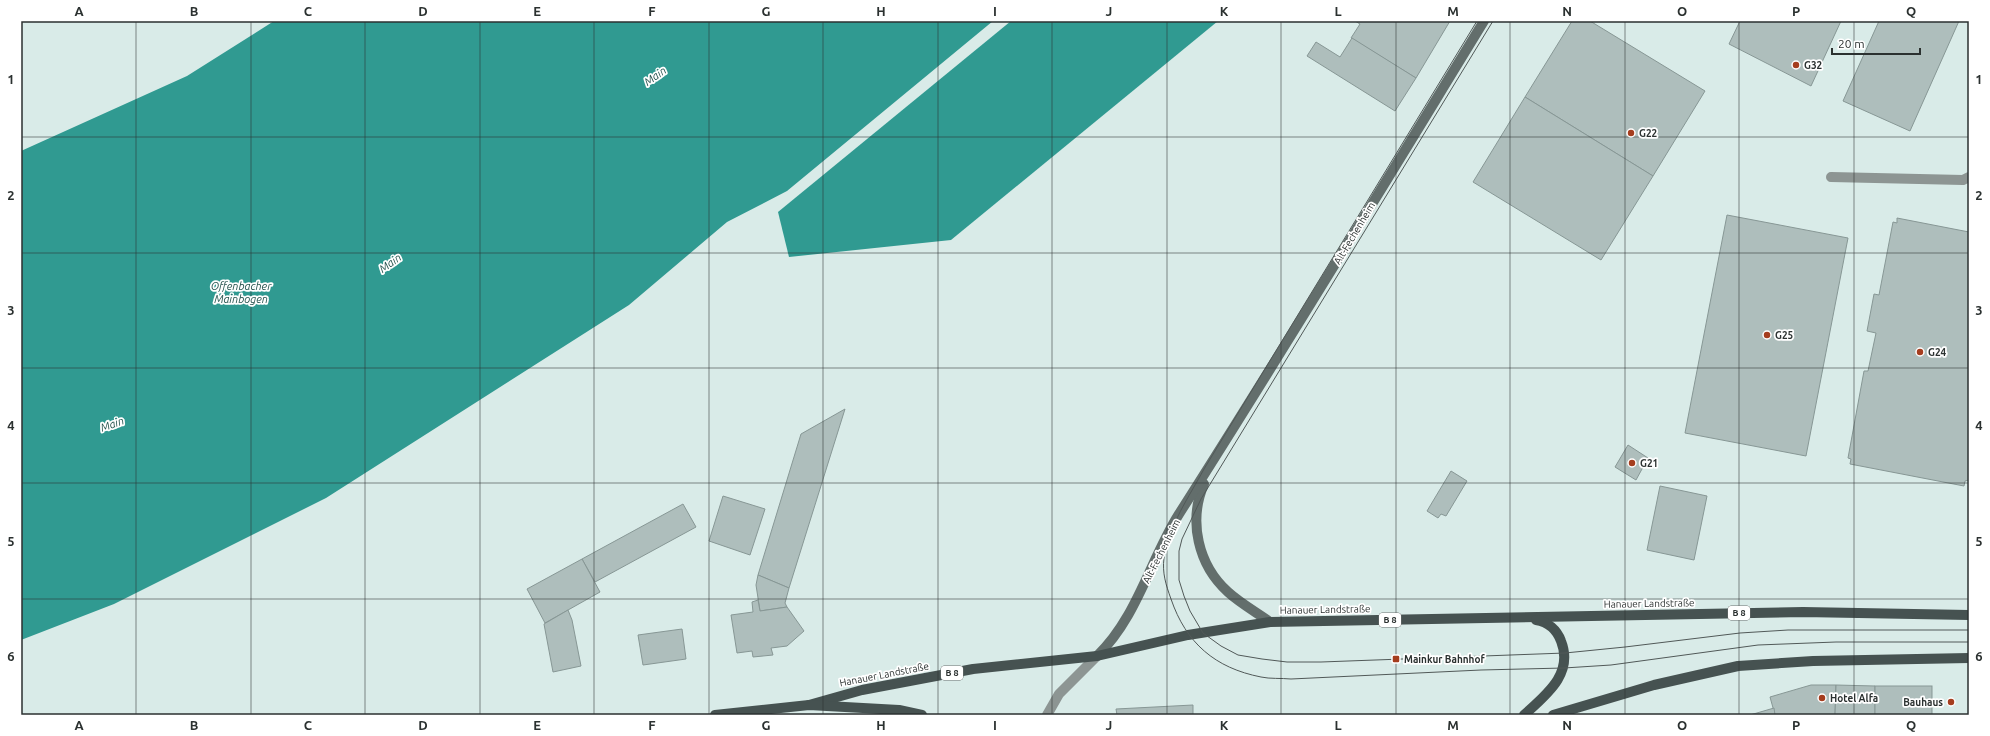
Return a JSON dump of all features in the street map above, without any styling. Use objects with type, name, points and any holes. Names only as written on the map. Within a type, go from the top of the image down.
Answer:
[{"type":"main road","name":"Hanauer Landstraße","points":[[809,705],[862,690],[973,669],[1097,656],[1188,634],[1270,622],[1803,612],[1969,615]]},
{"type":"main road","points":[[1509,618],[1531,619],[1550,626],[1559,635],[1565,653],[1564,668],[1559,680],[1551,690],[1524,715]]},
{"type":"main road","points":[[1554,715],[1594,701],[1654,685],[1738,666],[1813,660],[1969,658]]},
{"type":"main road","name":"Hanauer Landstraße","points":[[715,715],[809,705],[899,710],[922,715]]},
{"type":"street","name":"Alt-Fechenheim","points":[[1097,656],[1111,641],[1130,611],[1178,516],[1225,445],[1484,21]]},
{"type":"street","points":[[1831,177],[1963,180],[1969,178]]},
{"type":"street","name":"Alt-Fechenheim","points":[[1225,445],[1206,480],[1197,504],[1196,516],[1198,541],[1212,574],[1220,584],[1228,592],[1270,622]]},
{"type":"street","points":[[1048,715],[1059,694],[1097,656]]},
{"type":"water","name":"Offenbacher Mainbogen","points":[[274,21],[993,21],[787,191],[727,222],[629,305],[326,498],[114,604],[21,640],[21,151],[187,76]]},
{"type":"water","points":[[1011,21],[1218,21],[951,240],[789,257],[778,212]]},
{"type":"building","points":[[1355,21],[1450,21],[1416,78],[1351,38],[1360,24]]},
{"type":"building","name":"G22","points":[[1572,21],[1590,21],[1705,91],[1653,176],[1525,97]]},
{"type":"building","name":"G32","points":[[1740,21],[1841,21],[1811,86],[1729,44]]},
{"type":"building","points":[[1879,21],[1959,21],[1910,131],[1843,101]]},
{"type":"building","points":[[1352,38],[1416,78],[1395,111],[1307,56],[1316,42],[1340,57]]},
{"type":"building","points":[[1525,97],[1653,176],[1601,260],[1473,182]]},
{"type":"building","name":"G25","points":[[1727,215],[1848,238],[1806,456],[1685,433]]},
{"type":"building","name":"G24","points":[[1897,218],[1969,232],[1969,480],[1965,481],[1964,486],[1850,464],[1851,459],[1848,458],[1864,371],[1868,371],[1876,333],[1867,331],[1874,294],[1879,295],[1893,222],[1897,223]]},
{"type":"building","points":[[845,409],[789,588],[758,575],[801,434]]},
{"type":"building","name":"G21","points":[[1628,445],[1648,458],[1636,480],[1615,467]]},
{"type":"building","points":[[1451,471],[1467,481],[1446,516],[1441,514],[1438,518],[1427,511]]},
{"type":"building","points":[[1660,486],[1707,496],[1694,560],[1647,550]]},
{"type":"building","points":[[723,496],[765,509],[750,555],[709,541]]},
{"type":"building","points":[[683,504],[696,527],[595,582],[582,559]]},
{"type":"building","points":[[582,559],[600,592],[545,623],[527,589]]},
{"type":"building","points":[[758,575],[789,588],[785,603],[787,607],[760,611],[756,585]]},
{"type":"building","points":[[758,600],[760,611],[787,607],[804,631],[787,646],[771,648],[773,655],[753,657],[752,651],[737,653],[731,615],[753,612],[752,602]]},
{"type":"building","points":[[568,610],[572,620],[581,666],[553,672],[544,624]]},
{"type":"building","points":[[682,629],[686,659],[643,665],[638,635]]},
{"type":"building","points":[[1811,685],[1836,685],[1835,715],[1775,715],[1770,697]]},
{"type":"building","points":[[1836,685],[1875,686],[1875,715],[1835,715]]},
{"type":"building","points":[[1875,686],[1932,686],[1932,715],[1875,715]]},
{"type":"building","points":[[1193,705],[1193,715],[1117,715],[1116,709]]},
{"type":"building","points":[[1774,708],[1775,715],[1750,715]]},
{"type":"tram line","points":[[1477,21],[1204,469],[1175,523],[1170,534],[1164,558],[1164,574],[1177,615],[1194,641],[1216,660],[1245,673],[1268,678],[1291,679],[1611,665],[1758,645],[1836,642],[1969,642]]},
{"type":"tram line","points":[[1493,21],[1201,499],[1182,539],[1179,551],[1179,580],[1190,611],[1203,633],[1221,646],[1238,655],[1287,662],[1321,662],[1565,653],[1740,633],[1788,630],[1969,630]]},
{"type":"place","name":"G32","points":[[1796,65]]},
{"type":"place","name":"G22","points":[[1631,133]]},
{"type":"place","name":"G25","points":[[1767,335]]},
{"type":"place","name":"G24","points":[[1920,352]]},
{"type":"place","name":"G21","points":[[1632,463]]},
{"type":"place","name":"Mainkur Bahnhof","points":[[1396,659]]},
{"type":"place","name":"Hotel Alfa","points":[[1822,698]]},
{"type":"place","name":"Bauhaus","points":[[1951,702]]},
{"type":"water label","name":"Main","points":[[655,76]]},
{"type":"water label","name":"Main","points":[[390,263]]},
{"type":"water label","name":"Main","points":[[112,424]]}]
